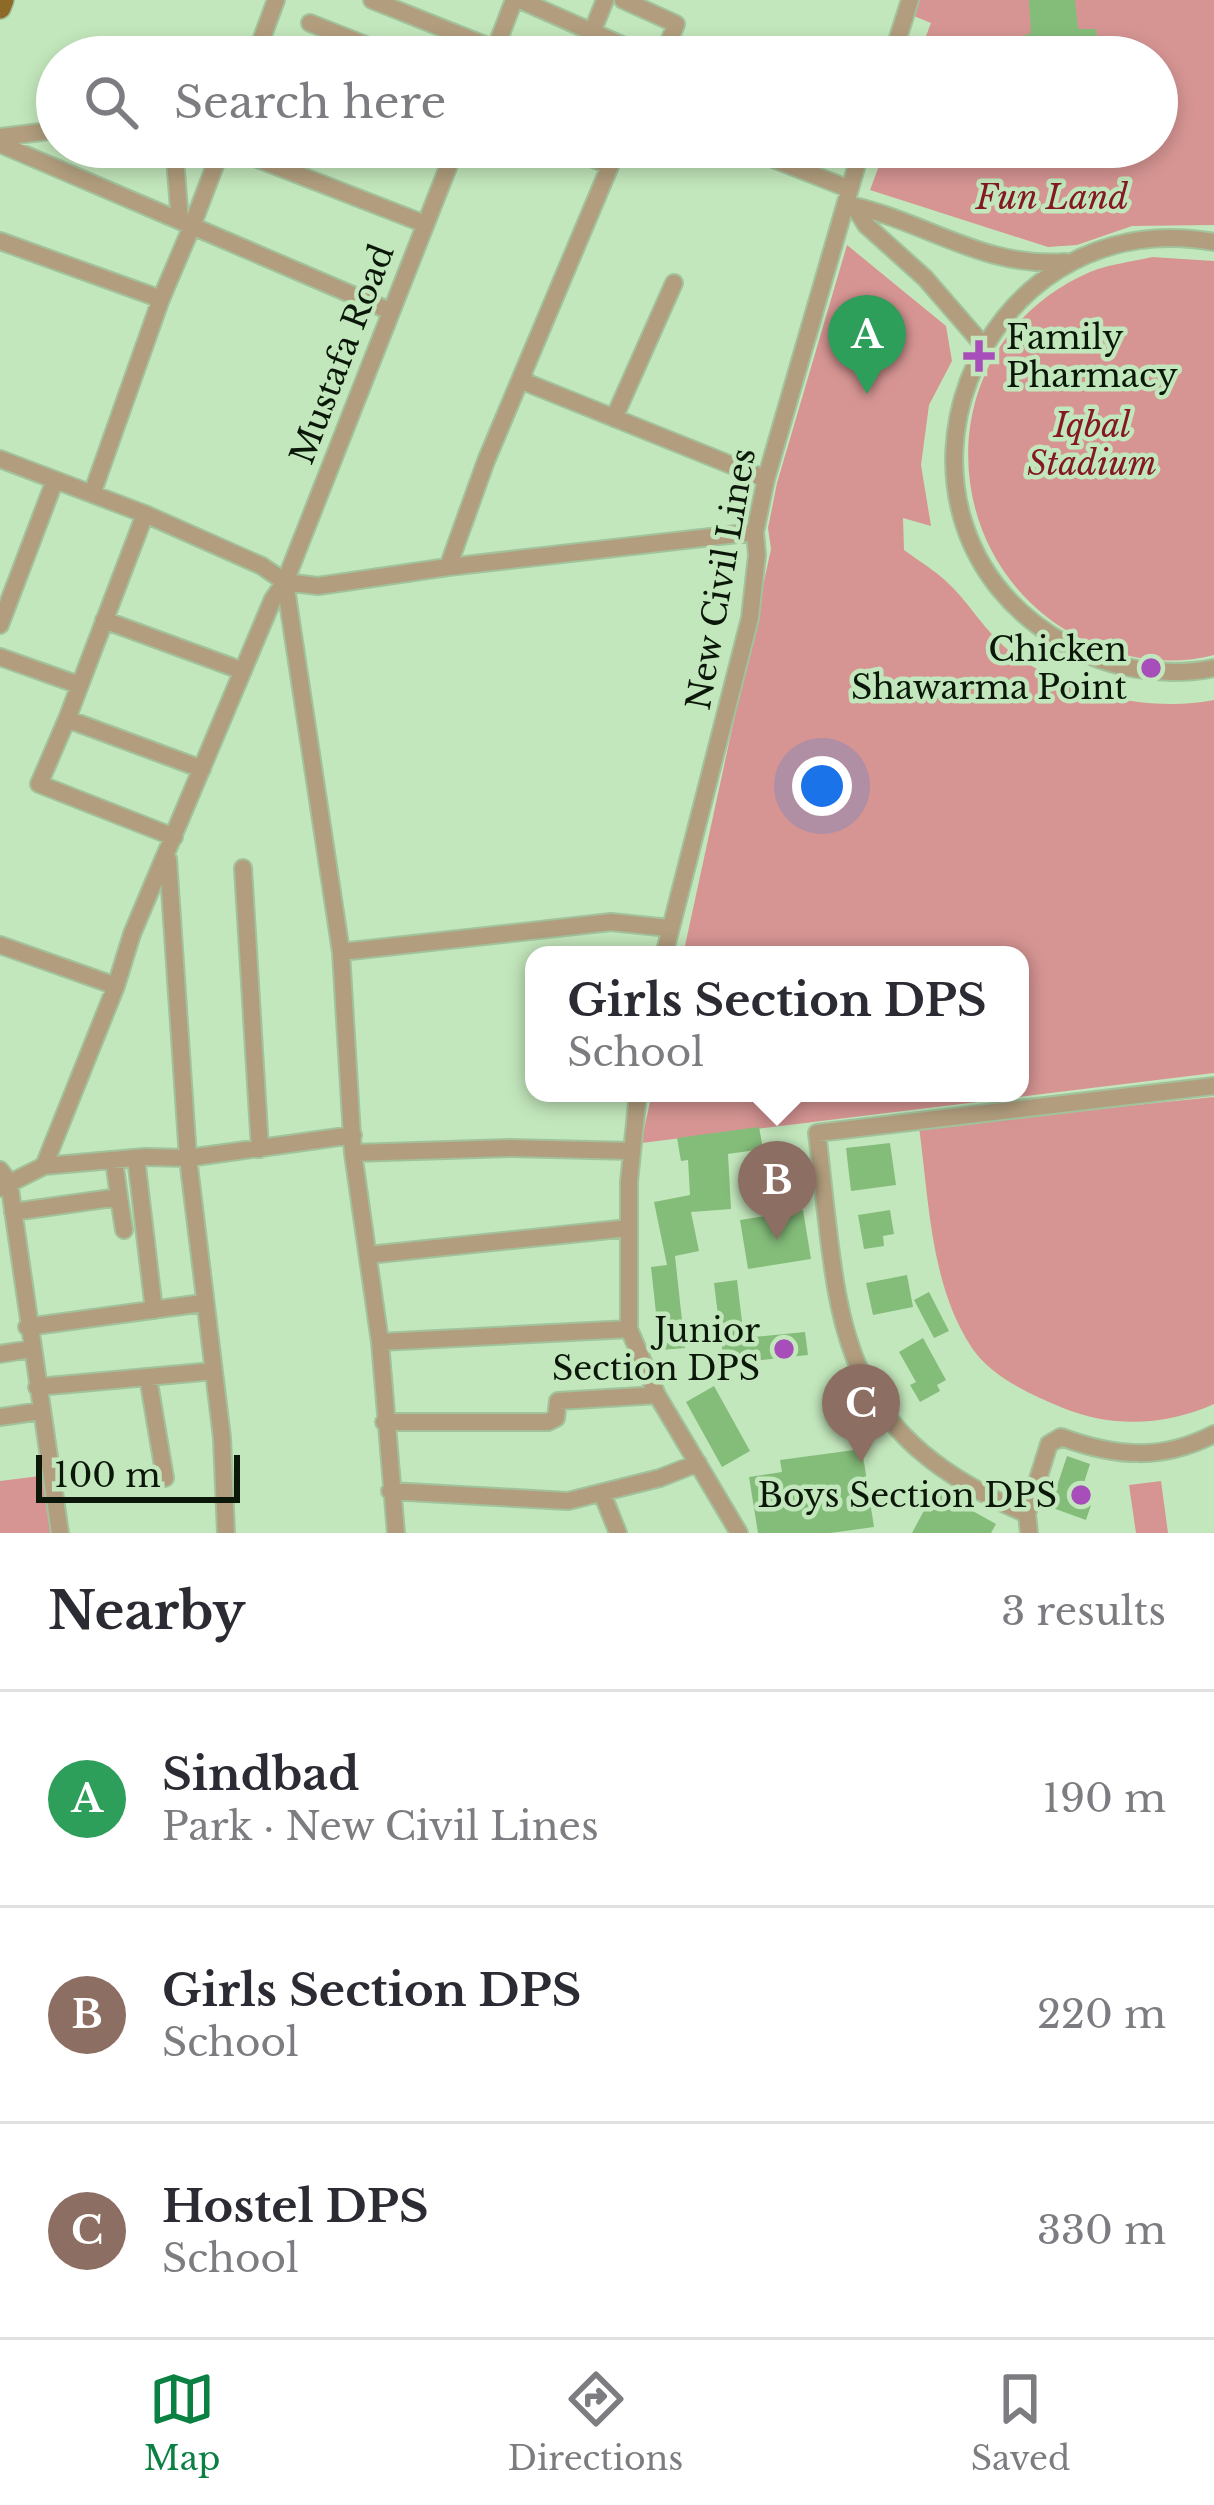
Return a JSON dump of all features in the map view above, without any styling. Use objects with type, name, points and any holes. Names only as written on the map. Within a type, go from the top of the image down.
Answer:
[{"type":"main road","points":[[0,8],[3,0]]},
{"type":"street","points":[[263,36],[276,0]]},
{"type":"street","points":[[372,0],[455,36]]},
{"type":"street","points":[[501,36],[517,0],[606,36]]},
{"type":"street","points":[[591,36],[605,0]]},
{"type":"street","points":[[623,0],[676,24],[671,36]]},
{"type":"street","points":[[899,36],[910,0]]},
{"type":"street","points":[[310,22],[344,36]]},
{"type":"street","points":[[0,141],[36,134]]},
{"type":"street","points":[[0,141],[36,157]]},
{"type":"street","points":[[61,168],[390,311]]},
{"type":"street","points":[[177,168],[186,224]]},
{"type":"street","points":[[92,494],[186,224],[214,168]]},
{"type":"street","points":[[279,168],[425,224]]},
{"type":"street","name":"Mustafa Road","points":[[44,1166],[133,934],[273,599],[285,583],[447,168]]},
{"type":"street","points":[[448,567],[609,168]]},
{"type":"street","points":[[796,168],[847,188],[866,225],[925,278],[983,345]]},
{"type":"street","name":"New Civil Lines","points":[[666,946],[750,618],[755,532],[766,479],[854,168]]},
{"type":"street","points":[[854,206],[930,236],[1000,256],[1037,264],[1070,262]]},
{"type":"street","points":[[1214,242],[1144,239],[1118,243],[1070,262],[1036,284],[1006,312],[983,345],[959,406],[954,471],[969,535],[1002,591],[1051,635],[1110,663],[1175,672],[1214,668]]},
{"type":"street","points":[[0,241],[161,299]]},
{"type":"street","points":[[614,418],[674,283]]},
{"type":"street","points":[[522,378],[766,479]]},
{"type":"street","points":[[1,463],[145,514],[262,566],[285,583],[318,586],[755,532]]},
{"type":"street","points":[[2,614],[55,480]]},
{"type":"street","points":[[145,514],[39,784],[171,845],[188,1158],[214,1371],[226,1533]]},
{"type":"street","points":[[285,583],[341,952],[353,1144],[380,1342],[396,1533]]},
{"type":"street","points":[[104,620],[243,671]]},
{"type":"street","points":[[0,657],[79,686]]},
{"type":"street","points":[[67,719],[202,770]]},
{"type":"street","points":[[243,868],[260,1149]]},
{"type":"street","points":[[341,952],[611,922],[669,928]]},
{"type":"street","points":[[0,945],[116,986]]},
{"type":"street","points":[[1027,1514],[959,1480],[924,1455],[894,1427],[865,1388],[848,1346],[836,1287],[817,1133],[1214,1086]]},
{"type":"street","points":[[637,1102],[629,1329],[657,1395],[739,1533]]},
{"type":"street","points":[[60,1533],[22,1286],[8,1234],[13,1212],[3,1180],[44,1166],[353,1144],[632,1151]]},
{"type":"street","points":[[136,1158],[154,1310]]},
{"type":"street","points":[[114,1160],[124,1230]]},
{"type":"street","points":[[13,1212],[119,1196]]},
{"type":"street","points":[[368,1255],[629,1228]]},
{"type":"street","points":[[0,1290],[22,1286]]},
{"type":"street","points":[[27,1327],[203,1303]]},
{"type":"street","points":[[380,1342],[629,1329]]},
{"type":"street","points":[[0,1354],[31,1348]]},
{"type":"street","points":[[37,1387],[214,1371]]},
{"type":"street","points":[[148,1377],[165,1478]]},
{"type":"street","points":[[384,1422],[548,1422],[556,1418],[558,1401],[657,1395]]},
{"type":"street","points":[[0,1417],[41,1411]]},
{"type":"street","points":[[1029,1533],[1027,1514],[1048,1444],[1060,1437],[1097,1450],[1144,1456],[1189,1447],[1214,1434]]},
{"type":"street","points":[[390,1491],[568,1501],[660,1478],[698,1463]]},
{"type":"street","points":[[602,1492],[618,1533]]},
{"type":"green space","name":"Fun Land","points":[[908,0],[1214,0],[1214,225],[1132,226],[1077,245],[1048,247],[870,190],[878,168],[1178,168],[1178,36],[926,36],[931,23],[904,12]]},
{"type":"green space","points":[[847,245],[946,326],[952,361],[929,405],[921,465],[931,526],[903,518],[904,550],[949,584],[1011,652],[1056,679],[1135,701],[1214,700],[1214,1073],[1029,1096],[1029,946],[685,946],[771,549],[768,528]]},
{"type":"green space","name":"Iqbal Stadium","points":[[1152,257],[1214,261],[1214,655],[1185,660],[1155,660],[1111,651],[1042,613],[1002,569],[978,517],[968,461],[975,404],[997,352],[1035,306],[1090,272]]},
{"type":"green space","points":[[1214,1097],[1214,1404],[1158,1420],[1101,1419],[1038,1397],[990,1368],[972,1348],[947,1297],[934,1241],[919,1127]]},
{"type":"green space","points":[[650,1102],[977,1102],[641,1143]]},
{"type":"green space","points":[[48,1475],[55,1533],[0,1533],[0,1481]]},
{"type":"green space","points":[[1161,1481],[1168,1533],[1136,1533],[1129,1485]]},
{"type":"building","points":[[1029,0],[1075,0],[1078,29],[1096,29],[1097,36],[1022,36],[1031,33]]},
{"type":"building","points":[[759,1127],[763,1149],[728,1154],[731,1209],[691,1212],[699,1251],[675,1256],[685,1348],[660,1350],[651,1267],[667,1265],[654,1202],[690,1195],[688,1160],[681,1161],[677,1138]]},
{"type":"building","points":[[890,1143],[896,1185],[851,1191],[846,1148]]},
{"type":"building","points":[[803,1210],[811,1259],[748,1269],[740,1220]]},
{"type":"building","points":[[890,1210],[894,1234],[883,1236],[884,1246],[864,1249],[858,1215]]},
{"type":"building","points":[[907,1275],[913,1307],[873,1315],[866,1283]]},
{"type":"building","points":[[737,1280],[744,1338],[805,1332],[808,1355],[724,1364],[714,1283]]},
{"type":"building","points":[[929,1292],[949,1331],[934,1338],[914,1300]]},
{"type":"building","points":[[923,1338],[946,1380],[937,1385],[940,1391],[920,1402],[910,1385],[916,1382],[899,1352]]},
{"type":"building","points":[[714,1386],[750,1451],[722,1467],[686,1402]]},
{"type":"building","points":[[862,1449],[874,1527],[830,1533],[758,1533],[749,1477],[782,1472],[780,1460]]},
{"type":"building","points":[[1067,1456],[1090,1464],[1082,1489],[1089,1492],[1087,1500],[1092,1502],[1086,1520],[1050,1507]]},
{"type":"building","points":[[935,1490],[996,1524],[991,1533],[912,1533]]},
{"type":"place","name":"Family Pharmacy","points":[[979,356]]},
{"type":"place","name":"Sindbad","points":[[867,394]]},
{"type":"place","name":"Chicken Shawarma Point","points":[[1151,668]]},
{"type":"place","name":"Girls Section DPS","points":[[777,1240]]},
{"type":"place","name":"Junior Section DPS","points":[[784,1349]]},
{"type":"place","name":"Hostel DPS","points":[[861,1463]]},
{"type":"place","name":"Boys Section DPS","points":[[1081,1495]]}]
